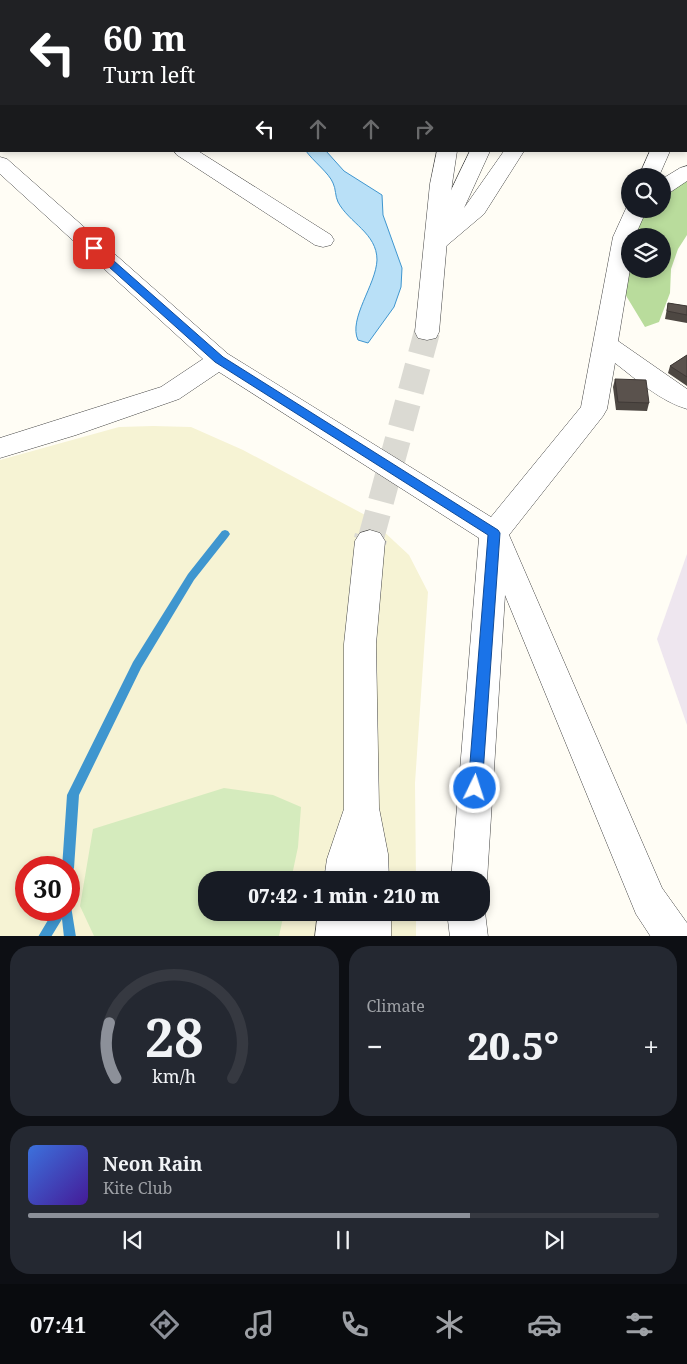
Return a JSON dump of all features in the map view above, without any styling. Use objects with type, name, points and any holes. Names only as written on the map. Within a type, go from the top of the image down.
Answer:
[{"type":"street","points":[[186,152],[323,240]]},
{"type":"street","points":[[427,332],[441,184],[447,152]]},
{"type":"street","points":[[437,242],[480,152]]},
{"type":"street","points":[[437,242],[476,209],[513,152]]},
{"type":"street","points":[[653,168],[660,152]]},
{"type":"street","points":[[0,163],[219,360],[494,533],[648,900],[674,936]]},
{"type":"street","points":[[671,183],[687,172]]},
{"type":"street","points":[[470,871],[494,533],[594,409],[624,237],[632,218]]},
{"type":"street","points":[[605,344],[667,389],[687,400]]},
{"type":"street","points":[[0,448],[170,393],[219,360]]},
{"type":"street","points":[[370,541],[360,644],[362,808],[370,854],[371,871]]},
{"type":"street","points":[[343,871],[345,859],[362,808]]},
{"type":"street","points":[[334,936],[336,921]]},
{"type":"street","points":[[372,921],[372,936]]},
{"type":"street","points":[[467,921],[469,936]]},
{"type":"shaded area","points":[[119,427],[191,427],[243,450],[367,516],[409,555],[428,592],[415,783],[416,871],[198,871],[198,921],[416,921],[416,936],[0,936],[0,460]]},
{"type":"shaded area","points":[[687,554],[687,725],[657,639]]},
{"type":"green space","points":[[687,179],[687,235],[678,249],[671,269],[671,228],[635,228],[639,218],[671,218],[671,190]]},
{"type":"green space","points":[[628,278],[671,278],[670,293],[659,322],[645,327],[625,294]]},
{"type":"green space","points":[[224,788],[273,795],[301,807],[298,847],[293,871],[198,871],[198,921],[282,921],[279,936],[94,936],[80,906],[93,829]]},
{"type":"water","points":[[307,152],[327,152],[344,171],[382,195],[383,215],[402,268],[401,287],[394,307],[368,343],[358,340],[356,332],[359,312],[375,270],[376,251],[368,235],[338,202],[331,179]]},
{"type":"building","points":[[668,303],[687,306],[687,315],[667,311]]},
{"type":"building","points":[[687,355],[687,377],[670,366]]},
{"type":"building","points":[[615,379],[646,380],[649,403],[618,402]]},
{"type":"waterway","points":[[69,856],[73,795],[137,665],[191,577],[225,534]]},
{"type":"waterway","points":[[45,936],[54,921]]},
{"type":"waterway","points":[[68,921],[70,936]]},
{"type":"tunnel","points":[[371,538],[427,332]]},
{"type":"tunnel","points":[[370,541],[371,537]]},
{"type":"route","points":[[94,248],[219,360],[494,533],[475,788]]}]
